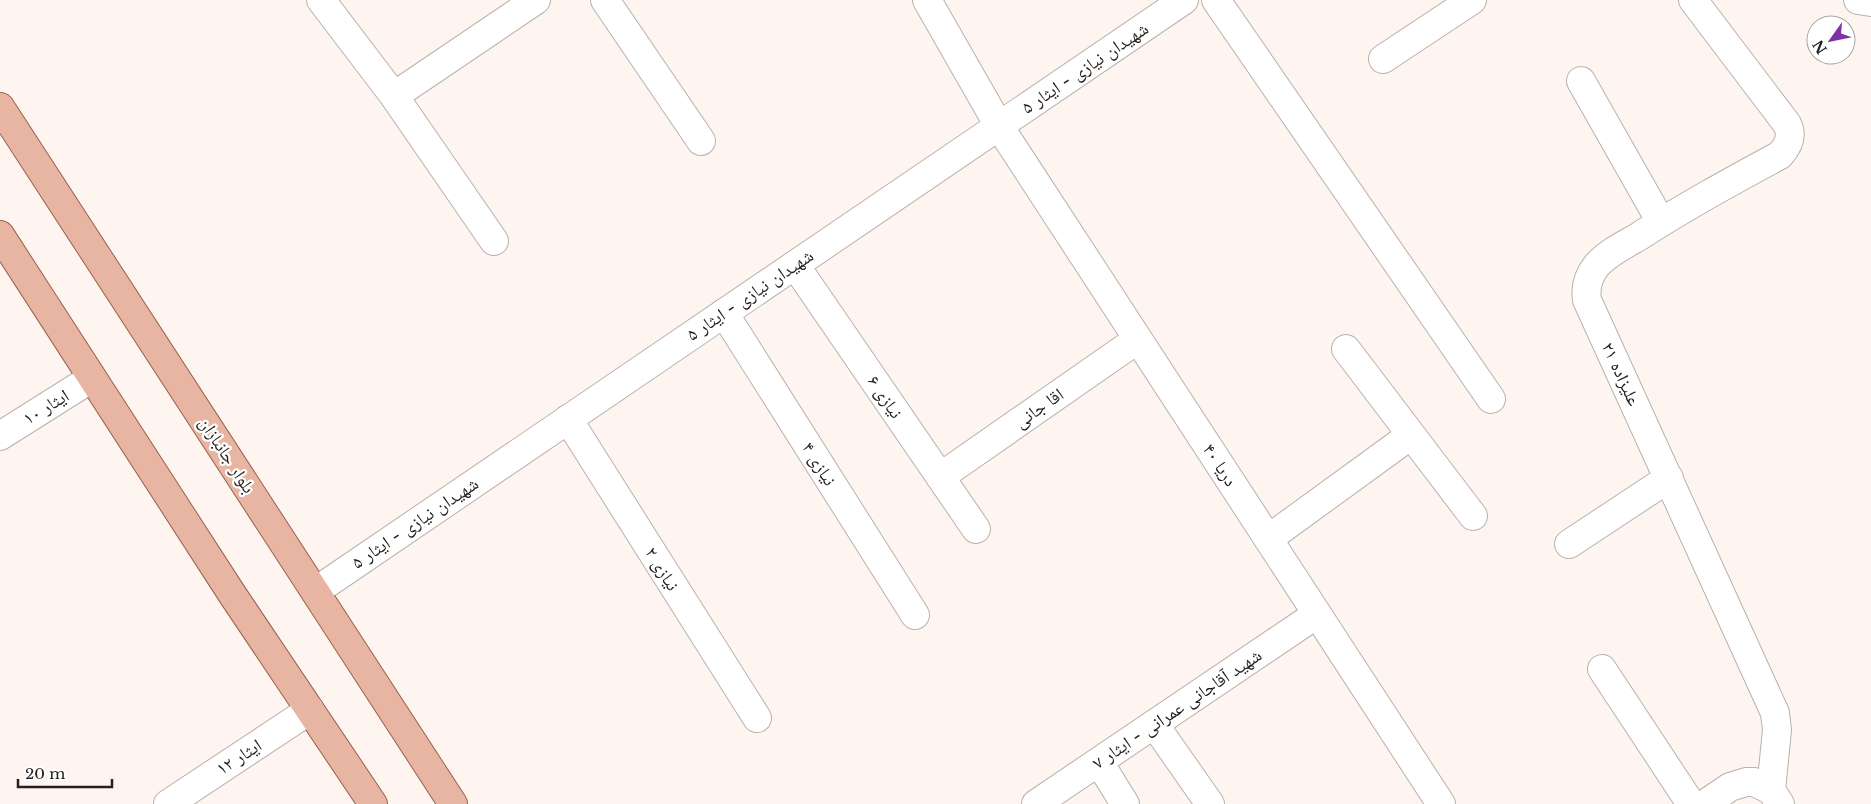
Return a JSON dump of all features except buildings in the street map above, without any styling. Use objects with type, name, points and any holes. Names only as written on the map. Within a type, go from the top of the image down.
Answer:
[{"type":"main road","name":"بلوار جانبازان","points":[[0,107],[453,804]]},
{"type":"main road","points":[[0,235],[232,594],[373,804]]},
{"type":"street","points":[[322,0],[394,96],[494,241]]},
{"type":"street","points":[[394,96],[536,0]]},
{"type":"street","points":[[604,0],[701,140]]},
{"type":"street","name":"دریا ۴۰","points":[[927,0],[999,126],[1441,804]]},
{"type":"street","name":"شهیدان نیازی - ایثار ۵","points":[[316,591],[1184,0]]},
{"type":"street","points":[[1216,0],[1491,399]]},
{"type":"street","points":[[1383,60],[1472,0]]},
{"type":"street","name":"علیزاده ۲۱","points":[[1693,0],[1787,124],[1790,130],[1787,147],[1780,154],[1661,222],[1606,257],[1598,265],[1587,283],[1587,300],[1776,713],[1775,797]]},
{"type":"street","points":[[1858,0],[1871,2]]},
{"type":"street","points":[[1581,81],[1661,222]]},
{"type":"street","name":"نیازی ۶","points":[[795,265],[976,529]]},
{"type":"street","name":"نیازی ۴","points":[[724,313],[915,615]]},
{"type":"street","name":"اقا جانی","points":[[940,477],[1138,339]]},
{"type":"street","points":[[1346,349],[1473,516]]},
{"type":"street","name":"ایثار ۱۰","points":[[0,436],[92,378]]},
{"type":"street","name":"نیازی ۲","points":[[568,419],[757,718]]},
{"type":"street","points":[[1268,539],[1411,435]]},
{"type":"street","points":[[1569,544],[1669,478]]},
{"type":"street","name":"شهید آقاجانی عمرانی - ایثار ۷","points":[[1036,804],[1317,614]]},
{"type":"street","points":[[1602,669],[1691,804]]},
{"type":"street","name":"ایثار ۱۲","points":[[168,804],[310,710]]},
{"type":"street","points":[[1154,724],[1210,804]]},
{"type":"street","points":[[1099,762],[1125,804]]},
{"type":"street","name":"علیزاده ۲۱","points":[[1706,804],[1738,783],[1754,782],[1775,797]]}]
